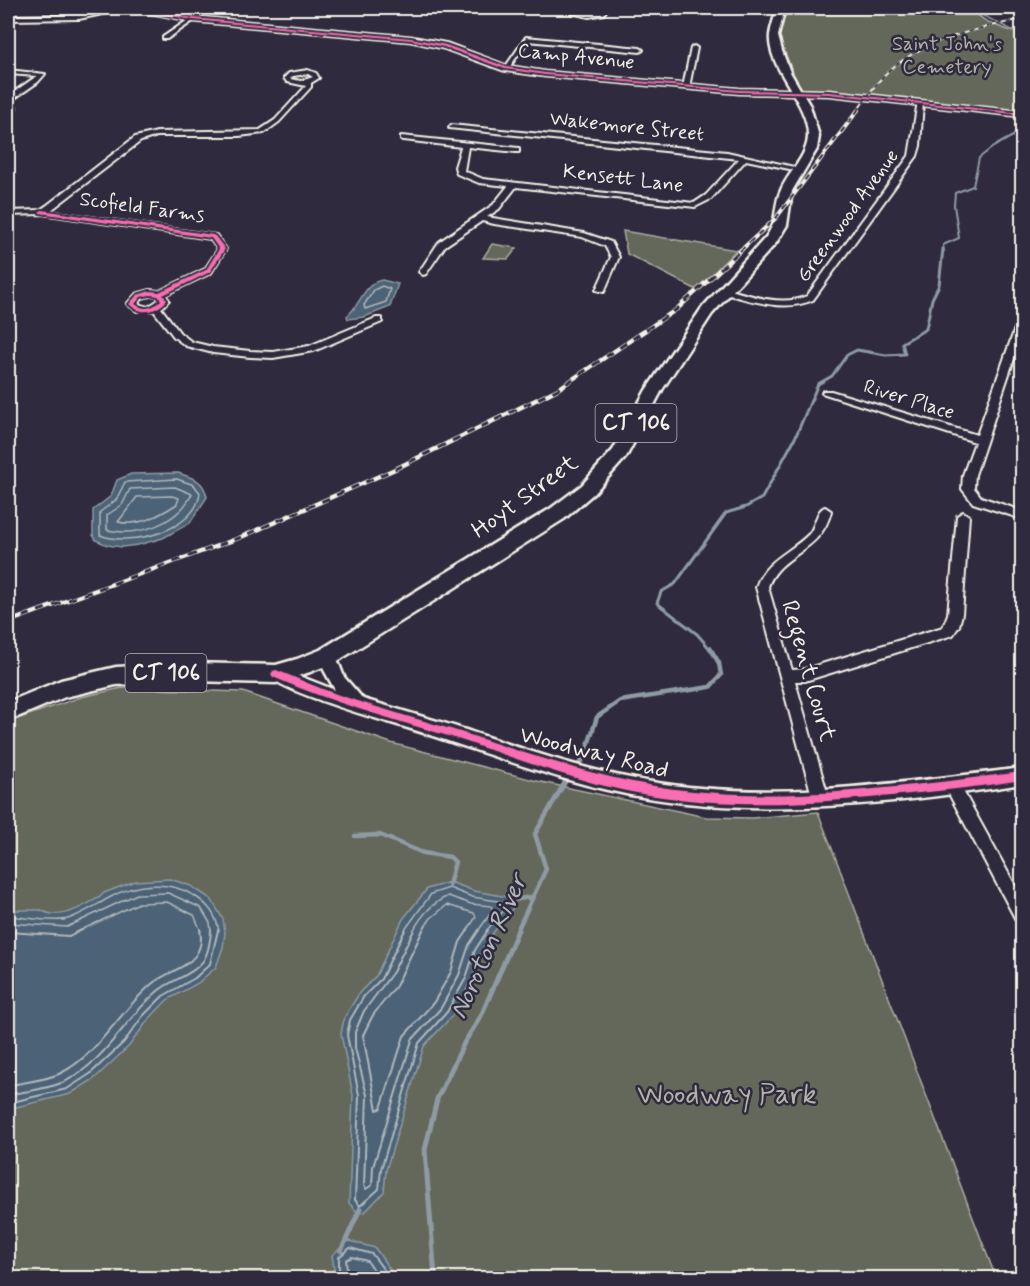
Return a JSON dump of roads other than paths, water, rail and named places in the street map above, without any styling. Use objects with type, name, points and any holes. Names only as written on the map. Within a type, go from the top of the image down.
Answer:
[{"type":"main road","name":"Hoyt Street","points":[[8,712],[62,689],[116,676],[190,672],[276,674],[328,656],[543,523],[594,483],[620,453],[660,381],[707,311],[778,231],[784,216],[785,195],[811,149],[814,136],[811,121],[798,92],[785,72],[777,51],[774,36],[780,8]]},
{"type":"street","points":[[8,18],[80,17],[130,8]]},
{"type":"street","name":"Camp Avenue","points":[[130,8],[193,19],[411,39],[445,46],[506,68],[545,74],[686,87],[830,93],[1023,114]]},
{"type":"street","points":[[566,8],[589,15],[602,13],[606,10],[605,8]]},
{"type":"street","points":[[165,38],[193,19]]},
{"type":"street","points":[[506,68],[526,39],[640,50]]},
{"type":"street","points":[[686,87],[694,48]]},
{"type":"street","points":[[8,72],[37,72],[42,75],[8,99],[13,108],[8,112]]},
{"type":"street","points":[[8,213],[42,212],[56,204],[142,136],[245,134],[267,130],[305,91],[309,86],[307,82]]},
{"type":"street","name":"Greenwood Avenue","points":[[724,291],[787,303],[800,303],[810,298],[913,156],[920,102]]},
{"type":"street","name":"Wakemore Street","points":[[451,127],[718,153],[799,169]]},
{"type":"street","points":[[404,138],[516,150]]},
{"type":"street","name":"Kensett Lane","points":[[465,145],[459,167],[460,172],[482,181],[695,205],[709,198],[727,172],[744,158]]},
{"type":"street","name":"Kensett Lane","points":[[482,181],[488,188]]},
{"type":"street","points":[[423,272],[442,244],[482,218],[497,199],[514,184]]},
{"type":"street","name":"Scofield Farms","points":[[42,212],[213,237],[222,249],[208,271],[160,294],[144,294],[132,301],[133,307],[137,309],[156,308]]},
{"type":"street","points":[[482,218],[494,222],[584,235],[608,244],[615,257],[601,290]]},
{"type":"street","points":[[160,294],[164,300],[156,308],[177,335],[189,344],[213,350],[273,355],[310,349],[379,320]]},
{"type":"street","points":[[1023,323],[969,475],[968,489],[971,495],[984,503],[1023,515]]},
{"type":"street","name":"River Place","points":[[827,393],[981,440]]},
{"type":"street","name":"Regent Court","points":[[820,796],[788,676],[770,623],[762,586],[769,572],[813,537],[821,526],[825,511]]},
{"type":"street","points":[[788,676],[805,675],[948,631],[955,614],[963,516]]},
{"type":"street","points":[[328,656],[330,667],[341,688],[357,704]]},
{"type":"street","name":"Woodway Road","points":[[276,674],[306,688],[581,775],[670,793],[766,797],[820,796],[952,785],[1023,776]]},
{"type":"street","points":[[952,785],[1023,914]]},
{"type":"water","points":[[382,280],[398,284],[390,307],[364,317],[348,319],[347,316],[366,290]]},
{"type":"water","points":[[178,473],[193,478],[206,491],[207,497],[190,523],[163,538],[138,545],[122,547],[107,545],[96,540],[93,535],[93,510],[111,496],[117,480],[131,474]]},
{"type":"water","points":[[170,879],[191,886],[211,899],[223,919],[225,933],[223,947],[216,967],[198,983],[167,1000],[148,1020],[129,1046],[94,1079],[70,1094],[8,1109],[8,910],[41,910],[64,914],[86,905],[104,893],[135,881]]},
{"type":"water","points":[[450,882],[474,891],[508,897],[513,908],[481,952],[472,980],[452,1016],[424,1046],[386,1170],[384,1192],[365,1212],[358,1213],[349,1203],[353,1095],[341,1034],[344,1018],[360,992],[376,976],[403,919],[427,889]]},
{"type":"water","points":[[349,1241],[375,1248],[396,1278],[327,1278],[334,1269],[332,1255]]},
{"type":"waterway","name":"Noroton River","points":[[968,8],[1022,35]]},
{"type":"waterway","name":"Noroton River","points":[[944,251],[943,245],[959,238],[954,205],[955,193],[973,186],[979,158],[993,147],[1022,131]]},
{"type":"waterway","name":"Noroton River","points":[[711,650],[697,634],[657,603],[661,592],[675,584],[726,513],[746,507],[762,498],[795,438],[818,384],[832,376],[847,355],[857,350],[886,355],[905,354],[902,343],[926,329],[932,299],[939,285],[943,249]]},
{"type":"waterway","name":"Noroton River","points":[[575,769],[584,758],[597,717],[620,701],[710,687],[721,675],[719,663],[710,648]]},
{"type":"waterway","name":"Noroton River","points":[[517,931],[546,869],[535,834],[568,777]]},
{"type":"waterway","points":[[355,836],[380,835],[423,853],[450,857],[455,862],[449,885]]},
{"type":"waterway","points":[[507,901],[531,897]]},
{"type":"waterway","name":"Noroton River","points":[[435,1278],[425,1150],[437,1099],[464,1043],[481,1016],[518,930]]},
{"type":"waterway","points":[[341,1251],[360,1209]]},
{"type":"railway","points":[[857,111],[885,75],[910,55],[956,35],[1022,19]]},
{"type":"railway","points":[[740,251],[776,218],[858,110]]},
{"type":"railway","points":[[8,622],[239,538],[395,469],[558,389],[677,309],[742,249]]},
{"type":"park label","name":"Saint John's Cemetery","points":[[947,56]]},
{"type":"park label","name":"Woodway Park","points":[[727,1095]]}]
